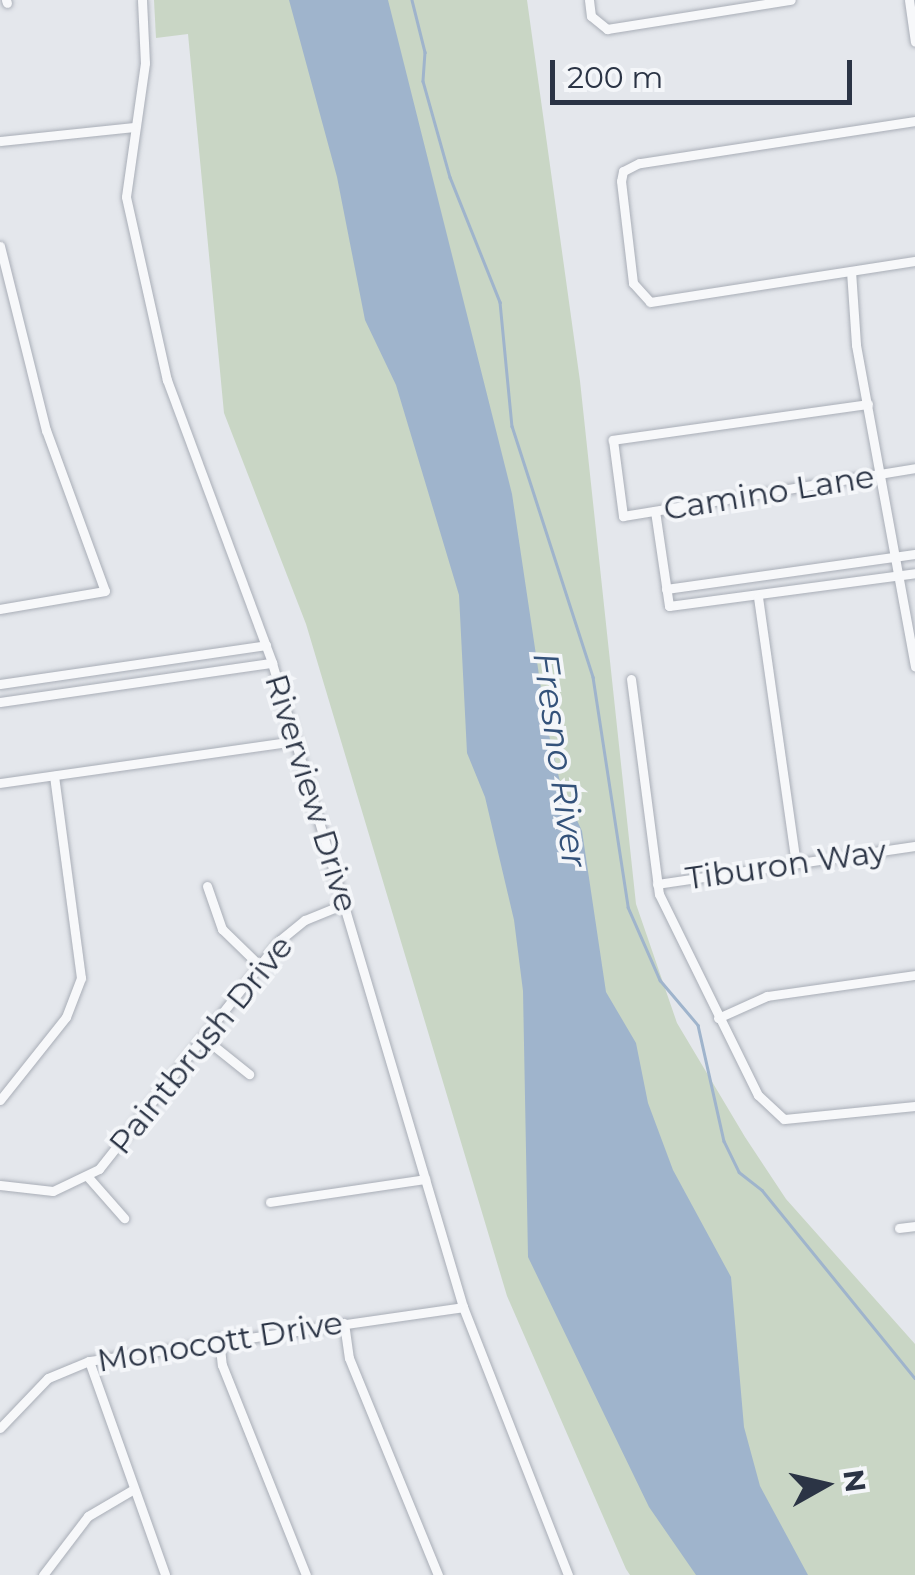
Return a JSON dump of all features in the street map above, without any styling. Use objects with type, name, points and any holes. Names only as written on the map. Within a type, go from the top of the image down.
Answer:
[{"type":"street","name":"Riverview Drive","points":[[142,0],[145,63],[134,128],[128,213],[167,380],[272,662],[463,1307],[568,1575]]},
{"type":"street","points":[[589,0],[591,16],[607,28],[724,5],[791,0]]},
{"type":"street","points":[[909,0],[915,42]]},
{"type":"street","points":[[915,122],[624,170],[633,283],[650,302],[915,262]]},
{"type":"street","points":[[0,141],[134,128]]},
{"type":"street","points":[[0,246],[46,430],[105,591],[0,608]]},
{"type":"street","points":[[851,271],[856,345],[898,557],[915,667]]},
{"type":"street","name":"Camino Lane","points":[[868,404],[613,440],[623,516],[915,468]]},
{"type":"street","points":[[654,511],[668,606],[915,573]]},
{"type":"street","points":[[666,588],[915,554]]},
{"type":"street","points":[[758,597],[796,863]]},
{"type":"street","points":[[0,684],[266,646]]},
{"type":"street","points":[[0,702],[272,662]]},
{"type":"street","points":[[630,679],[657,884],[750,1082],[784,1119],[915,1106]]},
{"type":"street","points":[[0,783],[294,740]]},
{"type":"street","points":[[0,1100],[66,1017],[81,978],[54,776]]},
{"type":"street","name":"Tiburon Way","points":[[657,884],[915,846]]},
{"type":"street","points":[[207,886],[222,930],[259,965]]},
{"type":"street","name":"Paintbrush Drive","points":[[2,1186],[53,1191],[88,1177],[110,1160],[259,965],[304,920],[344,904]]},
{"type":"street","points":[[718,1018],[767,996],[915,976]]},
{"type":"street","points":[[204,1038],[250,1074]]},
{"type":"street","points":[[88,1177],[124,1218]]},
{"type":"street","points":[[270,1202],[425,1179]]},
{"type":"street","points":[[0,1199],[2,1186]]},
{"type":"street","points":[[899,1228],[915,1226]]},
{"type":"street","name":"Monocott Drive","points":[[0,1428],[48,1378],[89,1361],[219,1338],[463,1307]]},
{"type":"street","points":[[344,1323],[348,1358],[438,1575]]},
{"type":"street","points":[[219,1338],[222,1366],[306,1575]]},
{"type":"street","points":[[89,1361],[166,1575]]},
{"type":"street","points":[[42,1575],[88,1516],[134,1490]]},
{"type":"green space","points":[[154,0],[527,0],[580,381],[636,904],[677,1023],[745,1137],[786,1199],[915,1344],[915,1575],[630,1575],[626,1569],[507,1296],[306,624],[224,413],[188,34],[156,38]]},
{"type":"water","points":[[289,0],[388,0],[512,494],[546,722],[561,786],[582,831],[606,992],[636,1043],[648,1103],[673,1170],[731,1277],[744,1427],[760,1486],[808,1575],[696,1575],[649,1507],[528,1257],[523,991],[514,920],[485,797],[467,753],[459,595],[396,385],[365,320],[337,177]]},
{"type":"waterway","name":"Fresno River","points":[[412,0],[425,52],[423,81],[450,177],[500,302],[512,426],[593,677],[628,907],[660,980],[698,1025],[724,1141],[739,1172],[762,1190],[915,1378]]}]
